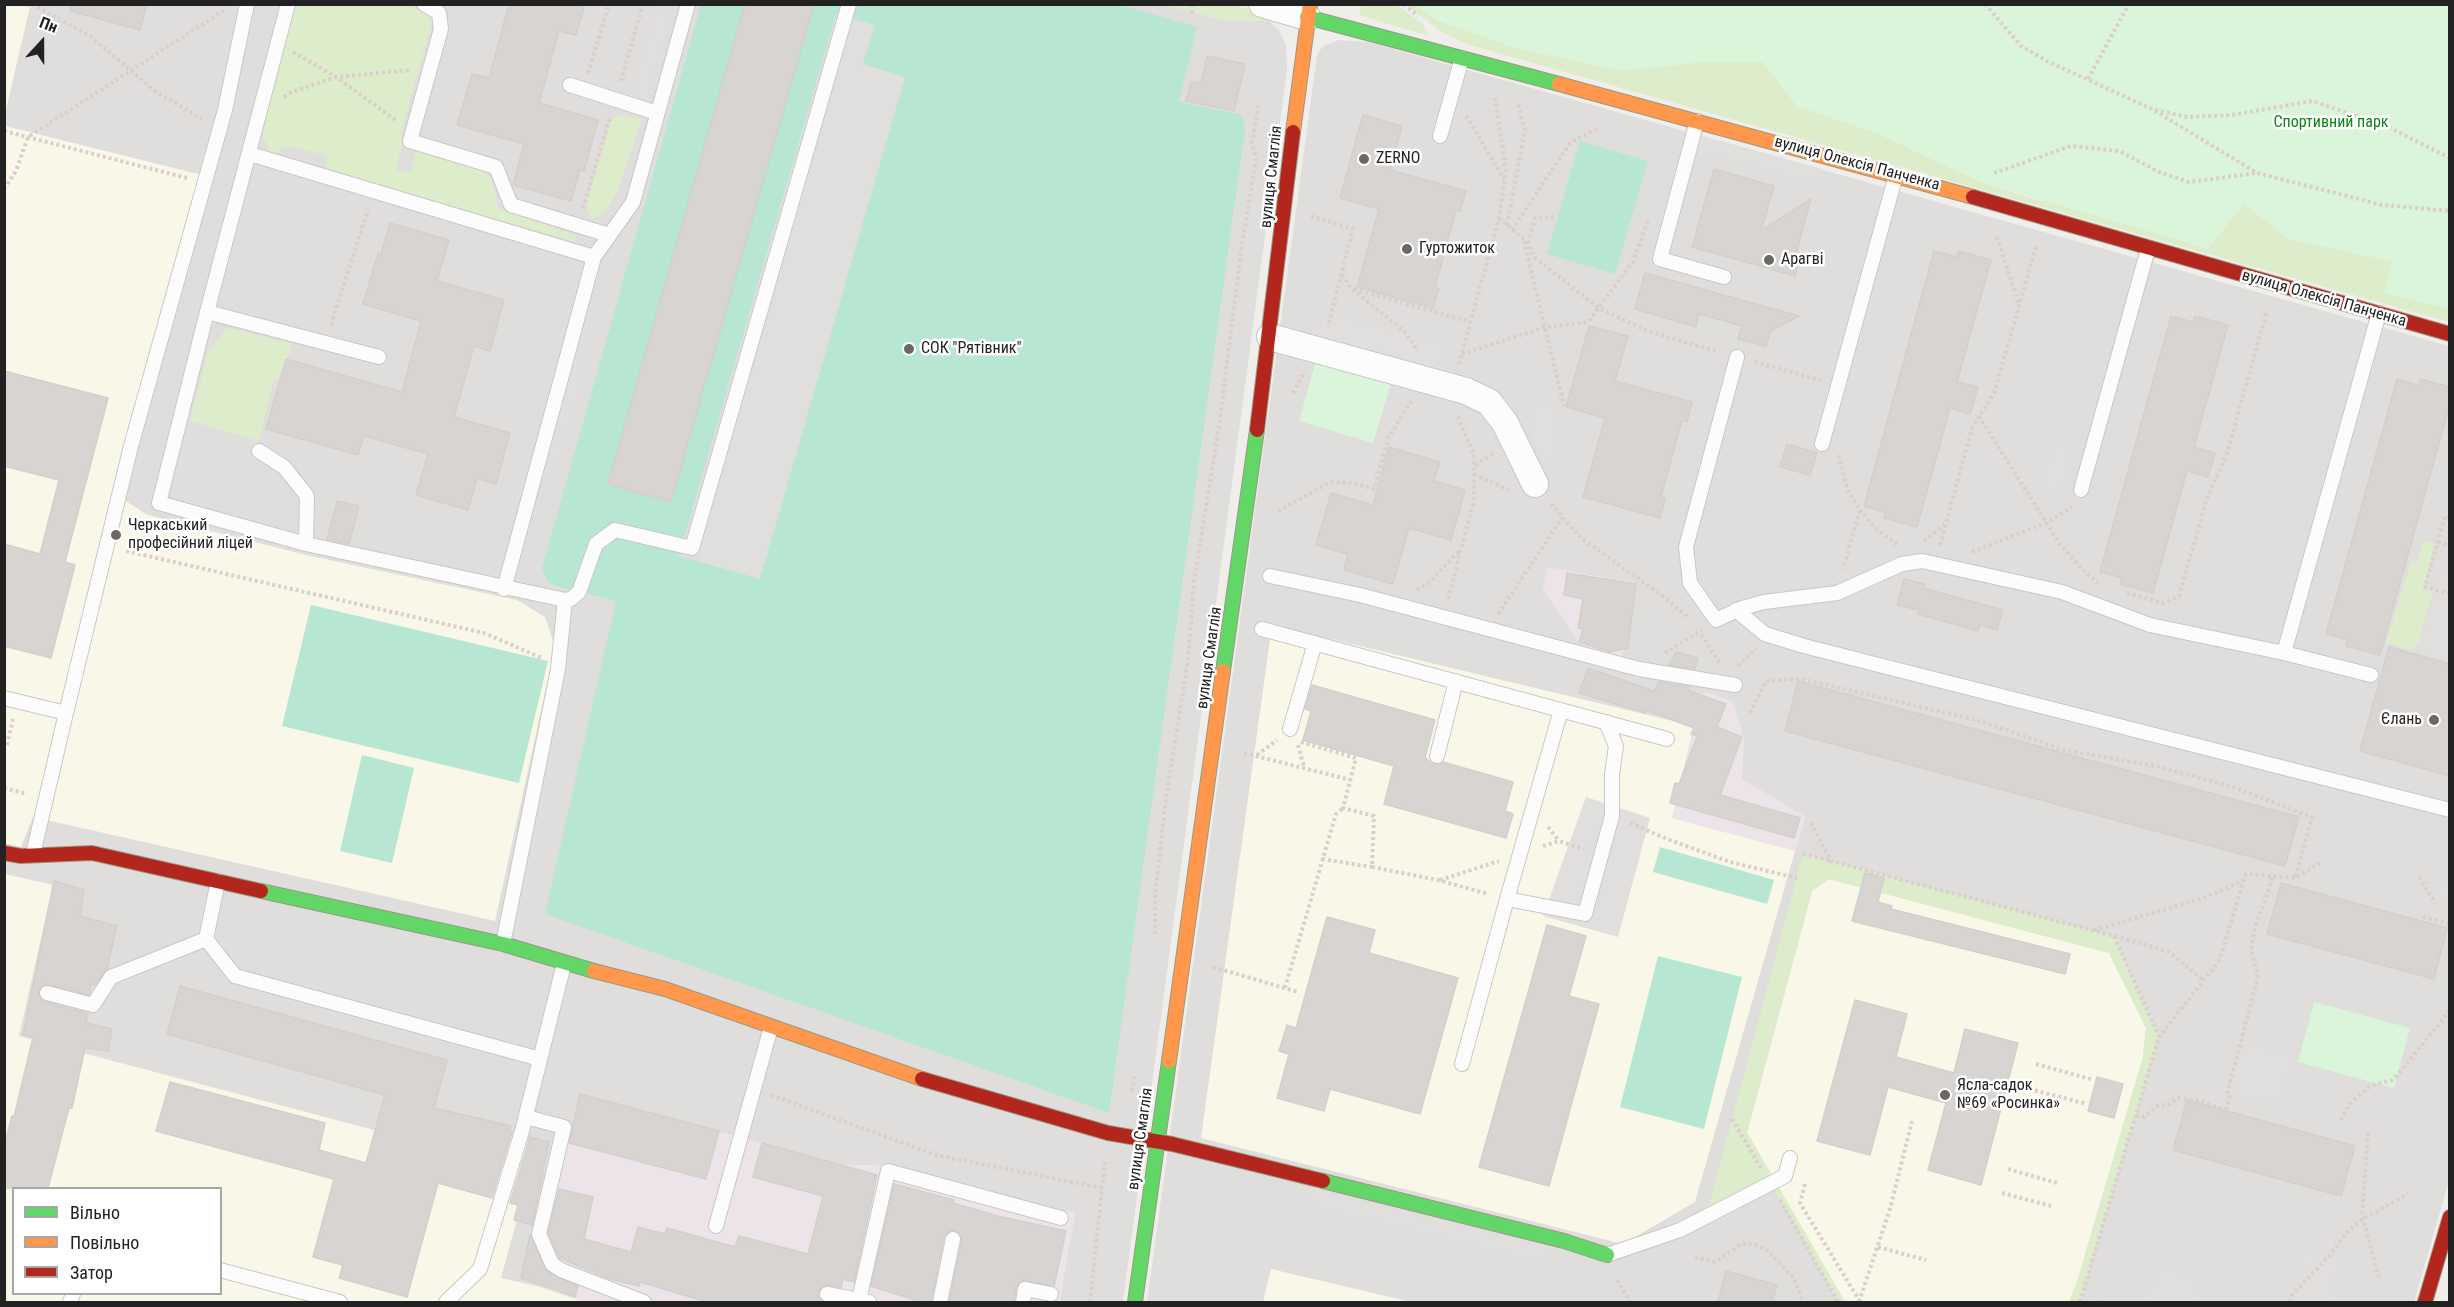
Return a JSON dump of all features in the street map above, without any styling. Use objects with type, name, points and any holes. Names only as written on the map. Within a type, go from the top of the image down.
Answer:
[{"type":"street","name":"вулиця Олексія Панченка","points":[[1262,4],[1309,11],[1462,58],[1896,175],[2450,334]]},
{"type":"street","name":"вулиця Смаглія","points":[[1135,1302],[1190,922],[1270,337],[1309,11]]},
{"type":"street","points":[[1270,337],[1439,384],[1489,402],[1505,423],[1535,484]]},
{"type":"street","points":[[4,853],[33,856],[92,853],[503,944],[564,964],[665,989],[947,1088],[1107,1133],[1157,1141],[1564,1241],[1607,1254]]},
{"type":"street","points":[[2425,1302],[2450,1217]]},
{"type":"lane","points":[[33,856],[131,446],[219,131],[247,4]]},
{"type":"lane","points":[[288,4],[159,503],[306,544],[504,589],[565,600],[571,600],[579,592],[596,544],[615,530],[692,548],[849,4]]},
{"type":"lane","points":[[424,4],[438,13],[441,29],[410,141],[496,167],[511,205],[609,235]]},
{"type":"lane","points":[[504,589],[594,257],[633,202],[688,4]]},
{"type":"lane","points":[[1440,136],[1462,58]]},
{"type":"lane","points":[[577,87],[657,113]]},
{"type":"lane","points":[[1697,121],[1660,259],[1724,277]]},
{"type":"lane","points":[[250,154],[594,257]]},
{"type":"lane","points":[[1822,444],[1896,175]]},
{"type":"lane","points":[[2081,490],[2148,249]]},
{"type":"lane","points":[[207,312],[379,357]]},
{"type":"lane","points":[[2283,653],[2379,314]]},
{"type":"lane","points":[[1737,357],[1686,547],[1689,579],[1716,621],[1736,610],[1774,600],[1837,593],[1902,564],[1916,561],[1953,566],[2062,592],[2142,623],[2283,653],[2371,675]]},
{"type":"lane","points":[[259,451],[284,467],[307,496],[306,544]]},
{"type":"lane","points":[[1270,576],[1392,604],[1639,669],[1731,680]]},
{"type":"lane","points":[[503,944],[559,665],[565,600]]},
{"type":"lane","points":[[1736,610],[1768,635],[2450,810]]},
{"type":"lane","points":[[1262,629],[1667,739]]},
{"type":"lane","points":[[1294,735],[1315,643]]},
{"type":"lane","points":[[1437,756],[1456,681]]},
{"type":"lane","points":[[11,699],[66,713]]},
{"type":"lane","points":[[1462,1064],[1561,710]]},
{"type":"lane","points":[[1507,899],[1585,914],[1612,816],[1611,774],[1616,746],[1606,722]]},
{"type":"lane","points":[[218,881],[206,939],[235,976],[540,1059]]},
{"type":"lane","points":[[47,993],[93,1005],[111,977],[206,939]]},
{"type":"lane","points":[[446,1302],[480,1269],[525,1117],[564,964]]},
{"type":"lane","points":[[716,1226],[771,1025]]},
{"type":"lane","points":[[525,1117],[564,1127],[539,1234],[552,1264],[561,1270],[642,1302]]},
{"type":"lane","points":[[1607,1254],[1680,1230],[1785,1176],[1790,1158]]},
{"type":"lane","points":[[827,1294],[864,1301],[888,1171],[1061,1218]]},
{"type":"lane","points":[[940,1302],[953,1239]]},
{"type":"lane","points":[[2438,1259],[2450,1244]]},
{"type":"lane","points":[[222,1271],[340,1302]]},
{"type":"lane","points":[[1023,1302],[1025,1289],[1051,1294]]},
{"type":"path","points":[[32,4],[90,36],[154,91],[219,131]]},
{"type":"path","points":[[4,189],[16,171],[28,137],[232,4]]},
{"type":"path","points":[[577,87],[609,4]]},
{"type":"path","points":[[1192,4],[1192,13]]},
{"type":"path","points":[[1984,4],[2021,46],[2049,62],[2152,109],[2258,173],[2382,205],[2450,211]]},
{"type":"path","points":[[2088,79],[2129,4]]},
{"type":"path","points":[[278,44],[336,76],[412,132]]},
{"type":"path","points":[[261,111],[292,92],[336,76],[431,68]]},
{"type":"path","points":[[1278,512],[1331,482],[1351,483],[1374,489],[1388,438],[1439,384],[1462,354],[1499,218],[1506,170],[1496,98]]},
{"type":"path","points":[[1450,100],[1463,109],[1504,179]]},
{"type":"path","points":[[2152,109],[2187,117],[2232,115],[2312,101],[2386,126],[2450,158]]},
{"type":"path","points":[[1154,945],[1155,895],[1166,798],[1188,660],[1194,582],[1204,505],[1215,450],[1240,251],[1256,160],[1252,142],[1259,104]]},
{"type":"path","points":[[1508,225],[1525,130],[1518,104]]},
{"type":"path","points":[[1512,230],[1570,143],[1599,127]]},
{"type":"path","points":[[4,131],[205,183]]},
{"type":"path","points":[[1983,173],[1994,173],[2070,146],[2119,151],[2159,172],[2189,182],[2258,173]]},
{"type":"path","points":[[326,343],[373,191]]},
{"type":"path","points":[[1462,354],[1546,327],[1588,322],[1633,262],[1650,213]]},
{"type":"path","points":[[1307,216],[1353,229],[1320,351]]},
{"type":"path","points":[[1528,243],[1535,218],[1557,217]]},
{"type":"path","points":[[1499,218],[1528,243],[1534,257],[1599,308],[1647,331],[1838,386]]},
{"type":"path","points":[[1997,237],[2019,306]]},
{"type":"path","points":[[1523,239],[1564,406]]},
{"type":"path","points":[[1935,563],[1972,428],[1994,393],[2036,247]]},
{"type":"path","points":[[1342,275],[1351,288],[1406,333],[1458,416],[1474,455],[1474,500],[1443,617]]},
{"type":"path","points":[[1351,288],[1470,322]]},
{"type":"path","points":[[2181,591],[2208,495],[2226,457],[2267,309]]},
{"type":"path","points":[[1979,416],[2046,523],[2072,559],[2103,585]]},
{"type":"path","points":[[1829,419],[1836,429],[1845,483],[1860,510],[1875,528],[1904,549]]},
{"type":"path","points":[[1535,484],[1563,518],[1601,554],[1660,594],[1692,621]]},
{"type":"path","points":[[1953,566],[1966,554],[2046,523],[2071,508],[2081,490]]},
{"type":"path","points":[[1837,593],[1860,510]]},
{"type":"path","points":[[2450,517],[2445,516],[2425,587],[2450,594]]},
{"type":"path","points":[[1487,629],[1563,518]]},
{"type":"path","points":[[2438,542],[2450,546]]},
{"type":"path","points":[[107,546],[484,633],[559,665]]},
{"type":"path","points":[[1392,604],[1430,582],[1461,550]]},
{"type":"path","points":[[1639,669],[1716,621]]},
{"type":"path","points":[[1695,626],[1731,680],[1768,635]]},
{"type":"path","points":[[1750,713],[1766,681],[1801,679],[1977,720],[2064,750],[2155,766],[2230,786],[2312,817],[2295,878]]},
{"type":"path","points":[[7,745],[11,699]]},
{"type":"path","points":[[1285,988],[1336,813],[1343,808],[1356,758],[1294,735]]},
{"type":"path","points":[[1244,753],[1351,780]]},
{"type":"path","points":[[1343,808],[1374,816],[1372,867]]},
{"type":"path","points":[[1612,816],[1730,862],[1797,878]]},
{"type":"path","points":[[1811,823],[1831,861]]},
{"type":"path","points":[[1803,854],[2169,952],[2203,981]]},
{"type":"path","points":[[1322,859],[1438,880],[1507,899]]},
{"type":"path","points":[[2080,1302],[2159,1037],[2219,961],[2246,874],[2273,874],[2295,878],[2322,862]]},
{"type":"path","points":[[2136,1116],[2144,1118],[2157,1106],[2168,1105],[2178,1098],[2205,1102],[2225,1114],[2258,977],[2251,949],[2257,920],[2273,874]]},
{"type":"path","points":[[2419,877],[2435,903]]},
{"type":"path","points":[[2094,931],[2204,898],[2244,880]]},
{"type":"path","points":[[2423,917],[2450,924]]},
{"type":"path","points":[[2114,936],[2159,1037]]},
{"type":"path","points":[[1213,967],[1298,992]]},
{"type":"path","points":[[2341,1120],[2349,1105],[2370,1086],[2392,1080],[2402,1071],[2450,1010]]},
{"type":"path","points":[[2036,1064],[2094,1080]]},
{"type":"path","points":[[1131,1091],[1136,1070]]},
{"type":"path","points":[[753,1089],[936,1155],[1102,1188]]},
{"type":"path","points":[[2029,1089],[2087,1104]]},
{"type":"path","points":[[1732,1119],[1838,1302]]},
{"type":"path","points":[[1860,1302],[1878,1247],[1912,1121]]},
{"type":"path","points":[[1090,1302],[1107,1133]]},
{"type":"path","points":[[2368,1134],[2362,1219],[2379,1278]]},
{"type":"path","points":[[2008,1170],[2057,1183]]},
{"type":"path","points":[[1808,1173],[1800,1203],[1860,1302]]},
{"type":"path","points":[[2002,1193],[2051,1206]]},
{"type":"path","points":[[2290,1302],[2292,1295],[2329,1256],[2338,1242],[2362,1219],[2408,1194]]},
{"type":"path","points":[[1695,1257],[1715,1262],[1741,1244],[1754,1244],[1767,1250],[1793,1277],[1803,1302]]},
{"type":"path","points":[[1878,1247],[1926,1260]]},
{"type":"shaded area","points":[[1231,4],[1265,17],[1278,29],[1286,45],[1287,70],[1123,1302],[5,1302],[5,5]]},
{"type":"shaded area","points":[[4,5],[30,7],[5,114]]},
{"type":"shaded area","points":[[657,5],[674,5],[642,117],[635,84]]},
{"type":"shaded area","points":[[836,14],[875,25],[863,64],[905,77],[760,579],[679,556]]},
{"type":"shaded area","points":[[1339,40],[1368,42],[2449,346],[2450,1177],[2414,1302],[1147,1302],[1317,56],[1322,47]]},
{"type":"shaded area","name":"Черкаський професійний ліцей","points":[[5,126],[202,175],[124,500],[148,515],[306,555],[517,600],[545,617],[555,647],[495,921],[33,817],[21,847],[5,843]]},
{"type":"shaded area","points":[[1699,135],[1823,169],[1819,185],[1695,151]]},
{"type":"shaded area","points":[[1334,315],[1452,346],[1443,374],[1319,339],[1311,329]]},
{"type":"shaded area","points":[[572,356],[586,365],[558,464],[540,467]]},
{"type":"shaded area","points":[[1531,398],[1553,405],[1558,429],[1551,463],[1535,473]]},
{"type":"shaded area","points":[[2053,443],[2074,446],[2060,494],[2040,488]]},
{"type":"shaded area","points":[[2446,547],[2450,548],[2449,660],[2417,651]]},
{"type":"shaded area","points":[[1547,567],[1636,583],[1621,660],[1580,644],[1543,590]]},
{"type":"shaded area","points":[[1272,625],[1694,726],[1672,818],[1795,851],[1695,1202],[1623,1244],[1201,1138]]},
{"type":"shaded area","points":[[1704,691],[1733,701],[1744,739],[1742,779],[1806,817],[1795,851],[1672,818]]},
{"type":"shaded area","points":[[1586,797],[1650,818],[1618,937],[1543,916]]},
{"type":"shaded area","points":[[2449,846],[2449,904],[2435,901]]},
{"type":"shaded area","points":[[5,874],[53,885],[19,1036],[389,1134],[395,1108],[538,1143],[501,1278],[540,1287],[583,1302],[5,1302]]},
{"type":"shaded area","name":"Ясла-садок №69 «Росинка»","points":[[1829,879],[2109,953],[2146,1028],[2143,1057],[2078,1279],[2069,1302],[1845,1302],[1747,1133],[1812,891]]},
{"type":"shaded area","points":[[2238,1040],[2293,1055],[2279,1106],[2224,1091]]},
{"type":"shaded area","points":[[580,1094],[844,1165],[877,1165],[1075,1213],[1060,1302],[583,1302],[540,1287],[545,1231]]},
{"type":"shaded area","points":[[1293,1184],[1552,1248],[1548,1266],[1318,1209]]},
{"type":"shaded area","points":[[2301,1251],[2341,1261],[2330,1302],[2288,1302]]},
{"type":"shaded area","points":[[2158,1265],[2203,1279],[2195,1302],[2147,1302]]},
{"type":"shaded area","points":[[1271,1269],[1335,1284],[1411,1302],[1263,1302]]},
{"type":"green space","points":[[403,4],[426,12],[431,19],[431,25],[401,132],[402,145],[396,170],[410,173],[417,149],[481,169],[492,179],[498,208],[576,236],[575,242],[324,170],[327,156],[290,146],[282,148],[273,155],[270,151],[263,137],[263,129],[294,5]]},
{"type":"green space","name":"СОК \"Рятівник\"","points":[[1117,4],[1197,27],[1179,102],[1242,115],[1245,129],[1109,1113],[545,914],[616,601],[549,584],[542,568],[701,5]]},
{"type":"green space","points":[[1166,5],[1235,5],[1259,13],[1268,21],[1225,21]]},
{"type":"green space","points":[[1362,5],[1397,5],[1422,23],[1428,36],[1359,15]]},
{"type":"green space","points":[[1407,5],[1415,5],[1437,20],[1519,49],[1703,62],[1763,62],[1797,106],[1879,134],[1981,182],[2040,201],[2243,203],[2289,239],[2392,261],[2385,293],[2449,308],[2449,322],[1466,44],[1440,31]]},
{"type":"green space","name":"Спортивний парк","points":[[1415,5],[2449,5],[2449,308],[2384,293],[2392,261],[2289,239],[2244,204],[2208,249],[1981,182],[1879,134],[1797,106],[1763,62],[1703,62],[1622,71],[1519,49],[1437,20]]},
{"type":"green space","points":[[615,115],[642,119],[618,191],[603,214],[593,219],[587,211],[588,200],[611,121]]},
{"type":"green space","points":[[1580,141],[1648,161],[1615,274],[1547,254]]},
{"type":"green space","points":[[227,328],[292,344],[281,379],[274,378],[259,441],[190,421],[208,352]]},
{"type":"green space","points":[[1316,361],[1391,383],[1373,443],[1299,421]]},
{"type":"green space","points":[[2424,540],[2435,544],[2423,588],[2433,591],[2418,644],[2414,650],[2386,643],[2411,562],[2417,563]]},
{"type":"green space","points":[[311,605],[548,661],[519,783],[282,726]]},
{"type":"green space","points":[[362,755],[414,768],[392,863],[340,851]]},
{"type":"green space","points":[[1660,847],[1774,880],[1767,904],[1653,872]]},
{"type":"green space","points":[[1803,854],[2114,936],[2159,1037],[2080,1302],[2069,1302],[2078,1279],[2143,1057],[2146,1028],[2109,953],[1829,879],[1812,891],[1747,1132],[1845,1302],[1838,1302],[1771,1183],[1706,1217]]},
{"type":"green space","points":[[1658,956],[1742,977],[1704,1129],[1620,1107]]},
{"type":"green space","points":[[2314,1002],[2410,1028],[2394,1088],[2298,1062]]},
{"type":"building","points":[[71,4],[147,4],[140,30],[70,11]]},
{"type":"building","points":[[509,4],[585,4],[576,35],[559,31],[539,103],[598,120],[584,171],[580,170],[571,201],[513,185],[524,144],[457,125],[472,74],[489,78]]},
{"type":"building","points":[[745,4],[814,4],[671,502],[608,484]]},
{"type":"building","points":[[1207,56],[1245,64],[1234,111],[1186,101],[1191,82],[1201,83]]},
{"type":"building","name":"Гуртожиток","points":[[1363,115],[1402,126],[1390,170],[1466,191],[1460,211],[1456,210],[1435,287],[1439,289],[1433,308],[1357,287],[1379,209],[1340,198]]},
{"type":"building","name":"Арагві","points":[[1714,169],[1774,186],[1761,231],[1811,199],[1797,250],[1800,257],[1795,276],[1692,247]]},
{"type":"building","points":[[390,223],[449,240],[437,281],[504,300],[490,351],[474,346],[454,417],[510,433],[496,484],[477,479],[468,510],[416,495],[428,454],[364,436],[358,455],[266,429],[286,359],[402,392],[421,321],[363,304],[378,253],[381,254]]},
{"type":"building","points":[[1934,251],[1957,257],[1959,251],[1991,260],[1957,382],[1978,387],[1970,414],[1950,408],[1917,527],[1884,518],[1886,513],[1864,506]]},
{"type":"building","points":[[1645,273],[1799,316],[1771,331],[1766,346],[1738,339],[1742,326],[1699,314],[1696,327],[1635,309]]},
{"type":"building","points":[[2171,316],[2193,322],[2195,316],[2228,325],[2194,447],[2215,453],[2208,477],[2187,471],[2153,593],[2120,584],[2122,578],[2100,572]]},
{"type":"building","points":[[1589,326],[1628,336],[1615,381],[1692,402],[1687,422],[1682,420],[1661,497],[1665,498],[1660,518],[1583,497],[1605,418],[1566,407]]},
{"type":"building","points":[[4,371],[108,398],[65,562],[75,565],[51,658],[4,646],[4,544],[40,554],[59,480],[4,466]]},
{"type":"building","points":[[2397,379],[2419,385],[2421,379],[2450,387],[2450,404],[2380,655],[2346,646],[2348,640],[2326,634]]},
{"type":"building","points":[[1787,444],[1817,453],[1810,475],[1780,467]]},
{"type":"building","points":[[1389,447],[1440,462],[1434,481],[1465,490],[1451,540],[1409,528],[1393,584],[1344,570],[1348,554],[1316,545],[1331,493],[1373,505]]},
{"type":"building","points":[[337,501],[359,506],[349,544],[327,539]]},
{"type":"building","points":[[1567,573],[1636,584],[1628,648],[1610,652],[1579,642],[1583,629],[1578,628],[1583,599],[1564,595]]},
{"type":"building","points":[[1904,579],[1924,584],[1923,588],[2003,610],[1997,630],[1980,625],[1978,631],[1918,614],[1919,610],[1897,605]]},
{"type":"building","points":[[2389,647],[2450,664],[2450,776],[2360,751]]},
{"type":"building","points":[[1676,652],[1698,658],[1695,669],[1669,665]]},
{"type":"building","points":[[1588,668],[1654,691],[1659,682],[1690,687],[1689,691],[1726,704],[1717,727],[1742,737],[1720,795],[1800,818],[1794,838],[1670,803],[1675,783],[1679,784],[1697,736],[1691,734],[1694,728],[1646,710],[1646,713],[1579,693]]},
{"type":"building","points":[[1798,681],[2299,817],[2285,866],[1785,731]]},
{"type":"building","points":[[1312,685],[1435,720],[1425,757],[1431,763],[1439,765],[1443,762],[1513,782],[1505,811],[1513,814],[1506,838],[1384,804],[1394,766],[1303,740],[1311,711],[1305,709]]},
{"type":"building","points":[[1865,873],[1884,878],[1878,902],[1892,906],[1891,909],[2070,954],[2065,974],[1852,921]]},
{"type":"building","points":[[54,881],[84,890],[80,916],[117,926],[107,969],[95,985],[91,984],[89,995],[45,984],[39,990],[39,996],[45,1002],[87,1013],[86,1023],[112,1029],[108,1051],[85,1048],[72,1108],[69,1108],[48,1187],[4,1188],[4,1146],[12,1116],[14,1117],[33,1037],[23,1035]]},
{"type":"building","points":[[2281,883],[2447,928],[2434,979],[2267,934]]},
{"type":"building","points":[[1327,917],[1375,930],[1369,953],[1458,978],[1420,1114],[1330,1089],[1324,1111],[1277,1098],[1289,1054],[1279,1051],[1287,1025],[1296,1028]]},
{"type":"building","points":[[1547,925],[1586,936],[1569,996],[1599,1004],[1549,1186],[1479,1167]]},
{"type":"building","points":[[180,986],[447,1060],[434,1108],[511,1126],[509,1131],[512,1132],[492,1198],[438,1183],[407,1297],[339,1278],[343,1265],[313,1257],[334,1179],[156,1131],[170,1082],[325,1123],[319,1150],[366,1163],[385,1095],[167,1034]]},
{"type":"building","points":[[1855,1000],[1907,1014],[1896,1057],[1954,1073],[1965,1029],[2018,1043],[1981,1185],[1928,1170],[1946,1103],[1888,1087],[1870,1155],[1817,1141]]},
{"type":"building","points":[[2097,1077],[2123,1084],[2114,1118],[2088,1111]]},
{"type":"building","points":[[580,1094],[719,1131],[706,1179],[569,1143]]},
{"type":"building","points":[[2187,1100],[2355,1146],[2341,1196],[2173,1150]]},
{"type":"building","points":[[530,1137],[549,1142],[532,1225],[514,1220],[518,1205],[510,1203]]},
{"type":"building","points":[[762,1143],[877,1175],[854,1282],[843,1279],[841,1288],[828,1285],[821,1288],[818,1296],[824,1302],[707,1302],[640,1282],[639,1286],[610,1279],[559,1258],[548,1233],[559,1189],[593,1197],[584,1239],[631,1252],[638,1227],[665,1234],[667,1228],[735,1247],[739,1236],[808,1254],[823,1196],[753,1177]]},
{"type":"building","points":[[894,1184],[954,1200],[953,1203],[998,1216],[1066,1231],[1054,1286],[1023,1280],[1016,1287],[1014,1302],[949,1302],[962,1240],[959,1233],[954,1230],[944,1237],[931,1302],[921,1302],[871,1286]]},
{"type":"building","points":[[530,1235],[547,1271],[578,1286],[575,1297],[521,1278]]},
{"type":"building","points":[[1726,1271],[1777,1285],[1772,1302],[1718,1302]]},
{"type":"traffic: fast","points":[[1307,17],[1559,84]]},
{"type":"traffic: fast","points":[[1223,671],[1257,430]]},
{"type":"traffic: fast","points":[[261,891],[503,944],[594,971]]},
{"type":"traffic: fast","points":[[1135,1302],[1169,1061]]},
{"type":"traffic: fast","points":[[1323,1181],[1564,1241],[1607,1255]]},
{"type":"traffic: slow","points":[[1293,132],[1310,4]]},
{"type":"traffic: slow","points":[[1559,84],[1973,197]]},
{"type":"traffic: slow","points":[[1169,1061],[1223,671]]},
{"type":"traffic: slow","points":[[594,971],[665,989],[922,1079]]},
{"type":"traffic: jam","points":[[1257,430],[1293,132]]},
{"type":"traffic: jam","points":[[1973,197],[2450,334]]},
{"type":"traffic: jam","points":[[4,853],[21,856],[92,853],[261,891]]},
{"type":"traffic: jam","points":[[922,1079],[1108,1133],[1172,1144],[1323,1181]]},
{"type":"traffic: jam","points":[[2425,1302],[2450,1217]]},
{"type":"place","name":"ZERNO","points":[[1364,159]]},
{"type":"place","name":"Гуртожиток","points":[[1407,249]]},
{"type":"place","name":"Арагві","points":[[1769,260]]},
{"type":"place","name":"СОК \"Рятівник\"","points":[[909,349]]},
{"type":"place","name":"Черкаський професійний ліцей","points":[[116,535]]},
{"type":"place","name":"Єлань","points":[[2434,720]]},
{"type":"place","name":"Ясла-садок №69 «Росинка»","points":[[1945,1095]]}]
